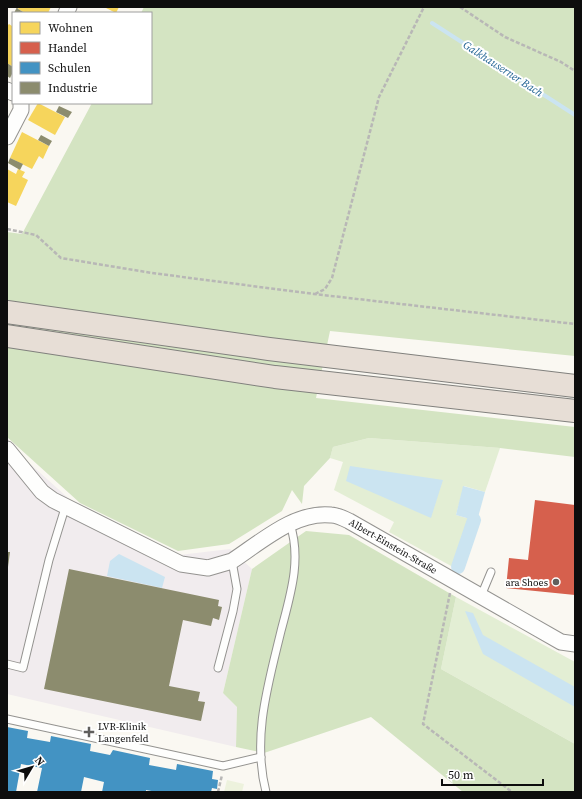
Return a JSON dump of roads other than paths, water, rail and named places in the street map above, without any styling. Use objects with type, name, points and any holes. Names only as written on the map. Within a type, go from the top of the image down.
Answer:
[{"type":"highway","points":[[7,312],[270,349],[575,386]]},
{"type":"highway","points":[[7,336],[275,377],[575,412]]},
{"type":"street","points":[[7,137],[21,110],[22,104]]},
{"type":"street","name":"Albert-Einstein-Straße","points":[[7,449],[24,467],[42,492],[65,508],[181,564],[208,568],[232,561],[290,524],[309,516],[320,514],[333,515],[349,520],[561,642],[575,644]]},
{"type":"lane","points":[[7,664],[23,668],[49,560],[65,508]]},
{"type":"lane","points":[[266,792],[262,774],[260,727],[274,661],[295,578],[293,535],[290,524]]},
{"type":"lane","points":[[218,668],[237,589],[232,561]]},
{"type":"lane","points":[[481,596],[491,572]]},
{"type":"lane","points":[[7,719],[224,766],[261,757]]},
{"type":"water","points":[[350,466],[443,480],[431,518],[346,481]]},
{"type":"water","points":[[463,486],[485,492],[477,521],[456,515]]},
{"type":"water","points":[[119,554],[165,577],[162,588],[107,576],[110,561]]},
{"type":"water","points":[[465,611],[473,613],[483,635],[575,687],[575,707],[483,654]]},
{"type":"waterway","name":"Galkhauserner Bach","points":[[432,23],[575,115]]},
{"type":"waterway","points":[[458,567],[474,520]]},
{"type":"place","name":"ara Shoes","points":[[556,582]]},
{"type":"place","name":"LVR-Klinik Langenfeld","points":[[89,732]]}]
